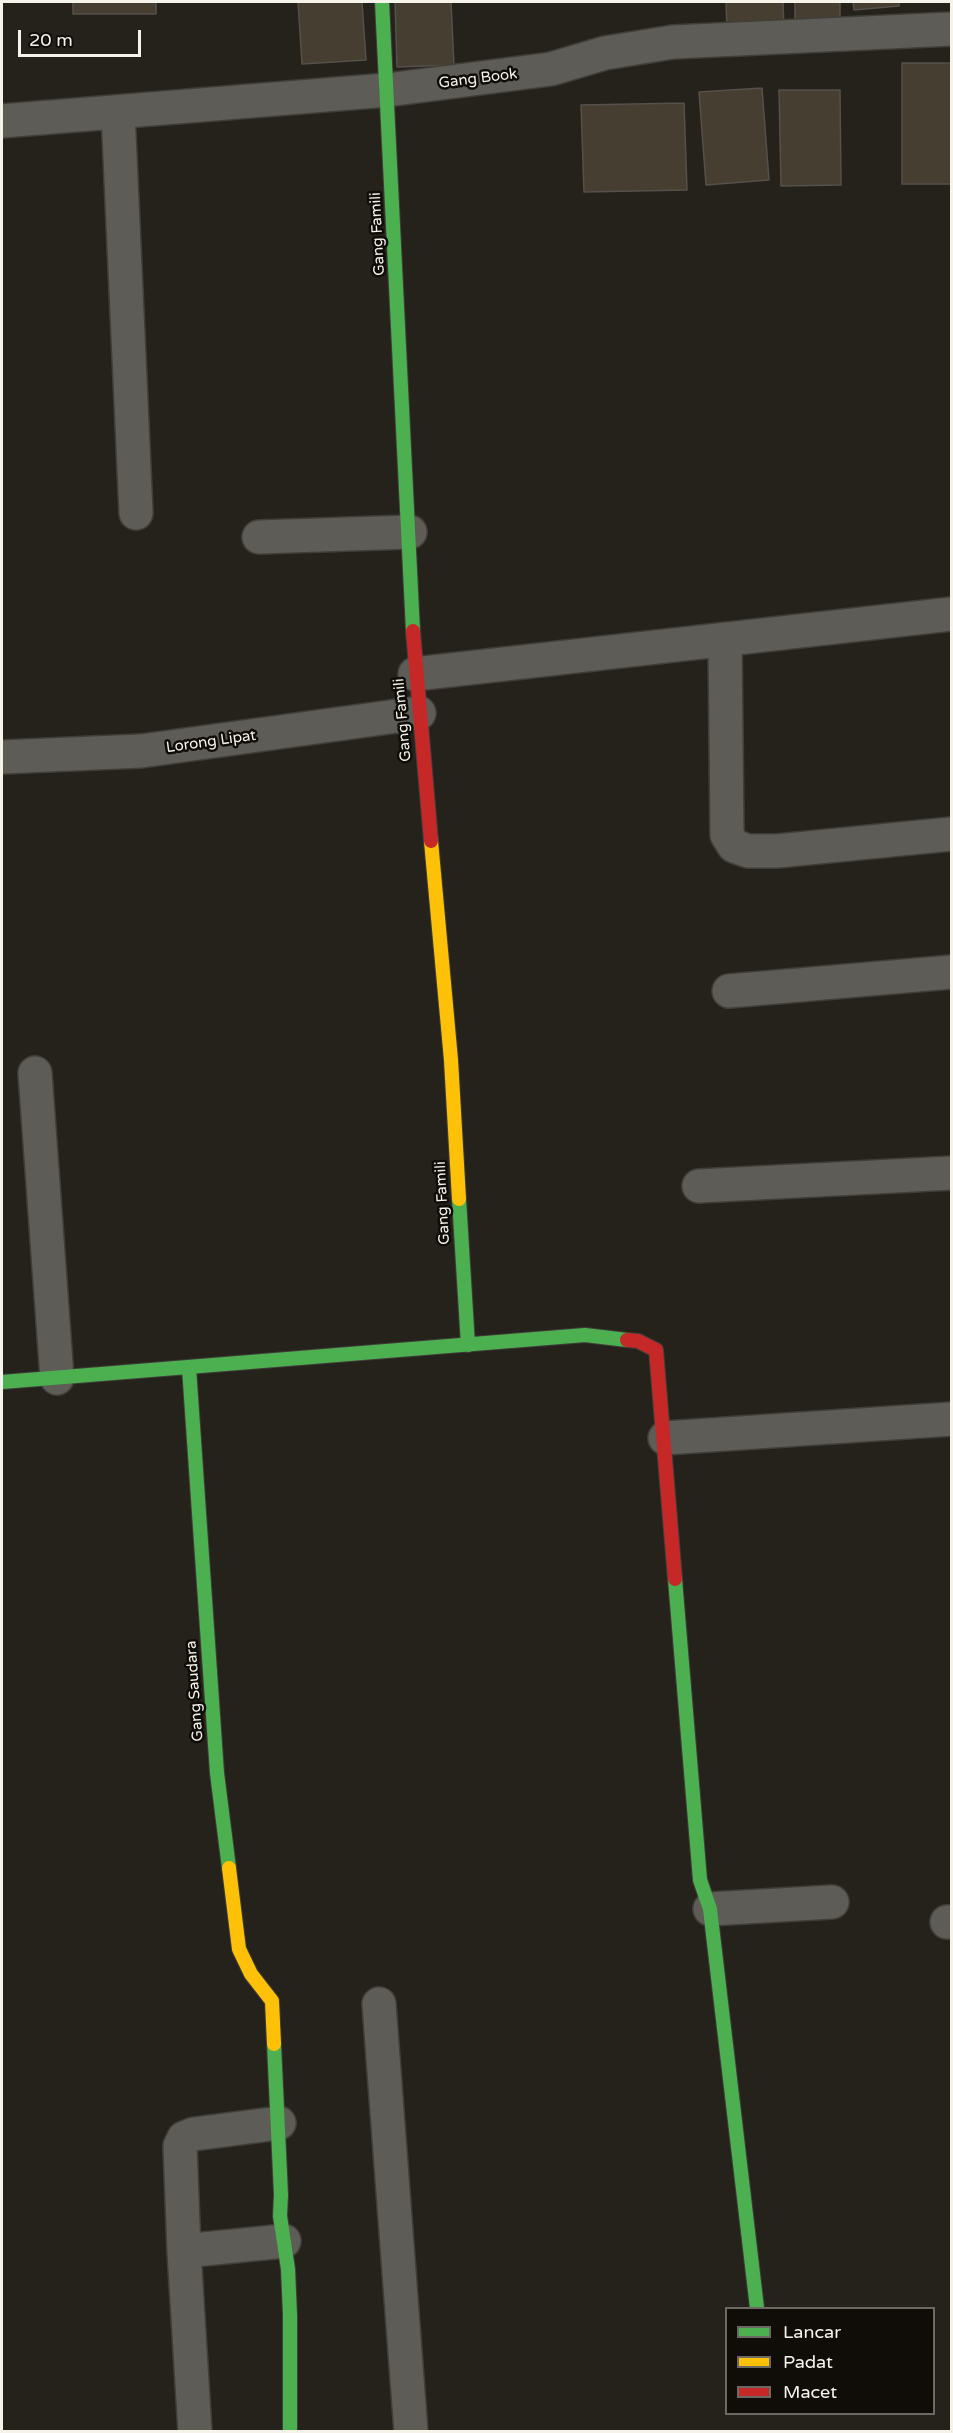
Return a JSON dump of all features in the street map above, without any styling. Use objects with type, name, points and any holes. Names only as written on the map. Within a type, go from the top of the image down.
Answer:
[{"type":"street","name":"Gang Famili","points":[[382,2],[410,532],[415,674],[451,1060],[468,1345]]},
{"type":"street","name":"Gang Book","points":[[2,122],[387,90],[551,69],[605,53],[673,42],[951,29]]},
{"type":"street","points":[[118,112],[136,513]]},
{"type":"street","points":[[259,537],[410,532]]},
{"type":"street","points":[[415,674],[951,615]]},
{"type":"street","points":[[725,640],[727,835],[734,846],[748,851],[777,851],[951,834]]},
{"type":"street","name":"Lorong Lipat","points":[[2,757],[141,751],[419,713]]},
{"type":"street","points":[[729,991],[951,972]]},
{"type":"street","points":[[34,1073],[57,1378]]},
{"type":"street","points":[[699,1186],[951,1173]]},
{"type":"street","points":[[2,1382],[585,1335],[638,1341],[657,1350],[700,1880],[710,1909],[757,2307]]},
{"type":"street","name":"Gang Saudara","points":[[189,1368],[217,1773],[239,1949],[251,1974],[272,2001],[279,2123]]},
{"type":"street","points":[[665,1438],[951,1419]]},
{"type":"street","points":[[710,1909],[832,1902]]},
{"type":"street","points":[[379,2004],[411,2432]]},
{"type":"street","points":[[195,2432],[180,2146],[184,2139],[194,2134],[279,2123],[280,2216],[288,2269],[291,2349],[290,2432]]},
{"type":"street","points":[[184,2251],[284,2241]]},
{"type":"building","points":[[73,2],[156,2],[156,14],[73,14]]},
{"type":"building","points":[[298,2],[362,2],[366,60],[302,64]]},
{"type":"building","points":[[395,2],[451,2],[454,65],[397,67]]},
{"type":"building","points":[[726,2],[783,2],[784,28],[727,29]]},
{"type":"building","points":[[795,2],[840,2],[840,31],[795,31]]},
{"type":"building","points":[[853,2],[899,2],[899,6],[854,10]]},
{"type":"building","points":[[902,63],[952,63],[952,184],[902,184]]},
{"type":"building","points":[[762,88],[769,180],[706,185],[699,92]]},
{"type":"building","points":[[779,90],[840,90],[841,185],[781,186]]},
{"type":"building","points":[[684,103],[687,190],[584,192],[581,105]]},
{"type":"traffic: fast","points":[[382,2],[413,631]]},
{"type":"traffic: fast","points":[[459,1199],[468,1345]]},
{"type":"traffic: fast","points":[[2,1382],[585,1335],[627,1340]]},
{"type":"traffic: fast","points":[[189,1368],[217,1773],[229,1868]]},
{"type":"traffic: fast","points":[[675,1579],[700,1880],[710,1909],[757,2307]]},
{"type":"traffic: fast","points":[[274,2044],[280,2216],[288,2269],[290,2315],[290,2432]]},
{"type":"traffic: slow","points":[[431,841],[451,1060],[459,1199]]},
{"type":"traffic: slow","points":[[229,1868],[239,1949],[251,1974],[272,2001],[274,2044]]},
{"type":"traffic: jam","points":[[413,631],[431,841]]},
{"type":"traffic: jam","points":[[627,1340],[638,1341],[656,1350],[675,1579]]}]
